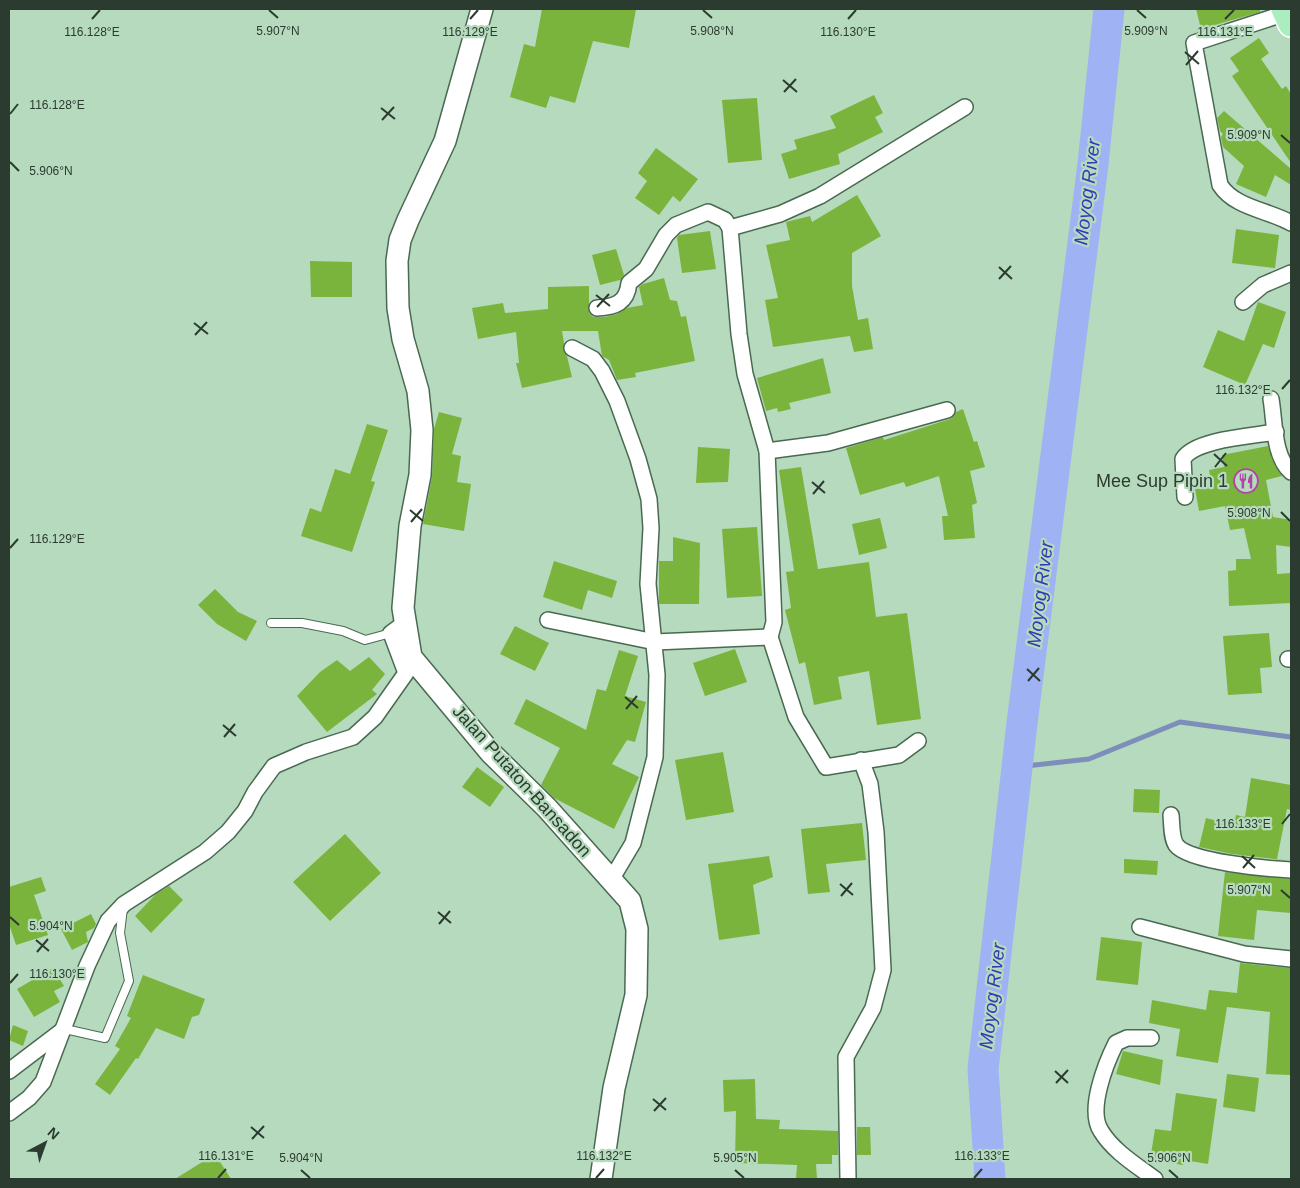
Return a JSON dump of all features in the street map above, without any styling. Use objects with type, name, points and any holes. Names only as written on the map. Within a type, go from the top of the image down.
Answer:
[{"type":"street","name":"Jalan Putaton-Bansadon","points":[[482,9],[445,141],[408,220],[400,240],[397,261],[398,308],[401,331],[418,392],[422,430],[420,475],[410,526],[403,608],[398,628],[411,657],[491,753],[547,808],[630,901],[637,929],[636,995],[614,1088],[600,1179]]},
{"type":"street","points":[[1287,16],[1194,44],[1220,185],[1226,194],[1237,201],[1291,223]]},
{"type":"street","points":[[730,228],[780,214],[820,196],[965,107]]},
{"type":"street","points":[[597,308],[609,307],[624,301],[628,294],[629,283],[646,269],[666,234],[676,225],[708,212],[726,220],[730,228],[734,296],[742,358],[767,451],[774,622],[770,637],[796,717],[826,767],[899,755],[918,741]]},
{"type":"street","points":[[1243,302],[1263,285],[1291,273]]},
{"type":"street","points":[[572,348],[593,359],[602,371],[617,401],[645,481],[649,499],[651,528],[648,584],[655,642],[657,732],[654,757],[633,842],[611,880]]},
{"type":"street","points":[[1271,399],[1280,456],[1291,472]]},
{"type":"street","points":[[767,451],[828,443],[947,410]]},
{"type":"street","points":[[1185,496],[1184,459],[1190,451],[1208,444],[1276,432]]},
{"type":"street","points":[[548,620],[655,642],[770,637]]},
{"type":"street","points":[[9,1113],[29,1098],[43,1082],[87,966],[108,921],[124,904],[205,852],[228,832],[245,811],[255,792],[274,766],[306,752],[353,738],[375,717],[406,673],[398,628]]},
{"type":"street","points":[[848,1179],[846,1057],[873,1008],[883,970],[876,832],[870,784],[861,760]]},
{"type":"street","points":[[1171,815],[1173,839],[1185,853],[1264,869],[1291,870]]},
{"type":"street","points":[[1140,927],[1244,954],[1291,959]]},
{"type":"street","points":[[9,1071],[64,1029]]},
{"type":"street","points":[[1151,1038],[1127,1038],[1116,1043],[1103,1077],[1096,1120],[1108,1140],[1155,1179]]},
{"type":"lane","points":[[271,623],[302,624],[343,631],[365,640],[398,628]]},
{"type":"lane","points":[[64,1029],[105,1038],[129,981],[120,933],[124,904]]},
{"type":"building","points":[[542,9],[636,9],[629,48],[593,41],[575,103],[550,96],[546,108],[510,97],[524,44],[535,47]]},
{"type":"building","points":[[1196,9],[1260,9],[1260,12],[1201,29]]},
{"type":"building","points":[[1259,38],[1269,53],[1261,59],[1282,89],[1286,86],[1291,94],[1291,163],[1232,76],[1239,71],[1230,58]]},
{"type":"building","points":[[874,95],[883,113],[875,117],[883,132],[838,154],[840,164],[789,179],[781,154],[797,149],[794,140],[836,128],[830,116]]},
{"type":"building","points":[[757,98],[762,160],[728,163],[722,100]]},
{"type":"building","points":[[1224,111],[1291,169],[1291,185],[1275,175],[1266,197],[1236,184],[1244,166],[1223,147],[1221,137],[1223,134],[1220,131],[1217,118]]},
{"type":"building","points":[[656,148],[698,179],[680,202],[673,196],[659,215],[635,198],[647,181],[638,173]]},
{"type":"building","points":[[857,195],[881,236],[852,253],[852,286],[858,320],[868,318],[873,349],[854,352],[850,336],[773,347],[765,300],[778,298],[766,245],[790,240],[786,222],[810,216],[812,222]]},
{"type":"building","points":[[1236,229],[1279,235],[1275,268],[1232,263]]},
{"type":"building","points":[[710,231],[716,269],[682,273],[677,238],[679,235]]},
{"type":"building","points":[[616,249],[624,275],[620,280],[600,285],[592,255]]},
{"type":"building","points":[[310,261],[352,262],[352,297],[311,297]]},
{"type":"building","points":[[664,278],[670,300],[677,301],[681,317],[686,316],[695,361],[635,373],[636,377],[617,380],[609,360],[602,356],[598,331],[562,331],[563,349],[567,356],[572,377],[522,388],[516,363],[519,363],[516,332],[478,339],[472,308],[503,303],[505,313],[548,309],[548,287],[589,286],[589,313],[593,317],[605,317],[617,314],[627,308],[643,305],[639,287]]},
{"type":"building","points":[[1258,302],[1286,312],[1274,348],[1263,344],[1245,385],[1203,367],[1218,330],[1244,341]]},
{"type":"building","points":[[823,358],[831,393],[789,403],[791,409],[778,412],[777,408],[766,411],[757,378]]},
{"type":"building","points":[[963,409],[974,442],[977,441],[985,467],[970,471],[977,503],[972,505],[975,538],[944,540],[942,516],[948,516],[939,476],[906,487],[904,482],[860,495],[846,448],[883,437],[884,440],[950,419],[956,412]]},
{"type":"building","points":[[439,412],[462,418],[452,454],[461,456],[457,482],[471,484],[464,531],[423,524],[432,477],[434,429]]},
{"type":"building","points":[[367,424],[388,430],[371,481],[375,482],[352,552],[301,536],[310,508],[321,512],[335,469],[350,474]]},
{"type":"building","points":[[1268,446],[1273,461],[1282,476],[1266,480],[1273,517],[1291,520],[1291,547],[1276,545],[1277,574],[1291,573],[1291,603],[1229,606],[1228,571],[1236,570],[1236,559],[1251,559],[1244,528],[1230,530],[1225,506],[1199,511],[1195,489],[1212,486],[1209,470],[1224,467],[1222,455]]},
{"type":"building","points":[[698,447],[730,449],[728,482],[696,483]]},
{"type":"building","points":[[801,467],[818,569],[869,562],[876,617],[907,613],[921,719],[877,725],[869,671],[838,677],[842,699],[814,705],[805,662],[799,664],[785,610],[791,608],[786,572],[794,571],[779,470]]},
{"type":"building","points":[[880,518],[887,548],[859,555],[852,524]]},
{"type":"building","points":[[757,527],[762,596],[727,598],[722,529]]},
{"type":"building","points":[[673,537],[700,543],[699,604],[659,604],[659,561],[673,561]]},
{"type":"building","points":[[554,561],[617,581],[612,598],[588,590],[582,610],[543,597]]},
{"type":"building","points":[[215,589],[238,612],[257,621],[246,641],[217,624],[198,605]]},
{"type":"building","points":[[515,626],[549,643],[535,671],[500,654]]},
{"type":"building","points":[[1269,633],[1272,667],[1260,668],[1262,693],[1228,695],[1223,636]]},
{"type":"building","points":[[735,649],[747,682],[705,696],[693,663]]},
{"type":"building","points":[[619,650],[638,656],[625,696],[646,702],[635,742],[627,740],[612,764],[639,777],[614,829],[554,798],[541,785],[560,748],[514,724],[526,699],[586,730],[597,689],[606,691]]},
{"type":"building","points":[[369,657],[385,674],[372,690],[377,694],[327,732],[297,696],[320,672],[337,660],[350,671]]},
{"type":"building","points":[[723,752],[734,812],[686,820],[675,760]]},
{"type":"building","points":[[477,767],[504,787],[490,807],[462,787]]},
{"type":"building","points":[[1251,778],[1291,785],[1291,810],[1287,809],[1277,859],[1291,861],[1232,854],[1199,847],[1206,818],[1234,825],[1236,815],[1245,817]]},
{"type":"building","points":[[1134,789],[1160,790],[1159,813],[1133,812]]},
{"type":"building","points":[[862,823],[866,860],[826,864],[830,892],[808,894],[801,829]]},
{"type":"building","points":[[345,834],[381,873],[330,921],[293,882]]},
{"type":"building","points":[[769,856],[773,877],[753,885],[760,934],[719,940],[708,864]]},
{"type":"building","points":[[1124,859],[1158,861],[1157,875],[1124,873]]},
{"type":"building","points":[[1225,872],[1291,879],[1291,913],[1257,910],[1254,940],[1218,936]]},
{"type":"building","points":[[41,877],[46,891],[34,895],[48,935],[16,945],[9,924],[9,887]]},
{"type":"building","points":[[169,886],[183,900],[151,933],[135,916],[156,894]]},
{"type":"building","points":[[91,914],[96,924],[94,928],[86,932],[88,942],[72,950],[61,929]]},
{"type":"building","points":[[1101,937],[1142,942],[1138,985],[1096,980]]},
{"type":"building","points":[[1240,963],[1291,968],[1291,1075],[1266,1074],[1270,1012],[1227,1007],[1218,1063],[1176,1056],[1180,1029],[1149,1023],[1152,1000],[1206,1010],[1209,990],[1237,993]]},
{"type":"building","points":[[53,968],[64,986],[54,991],[60,1002],[34,1017],[17,989]]},
{"type":"building","points":[[143,975],[205,999],[199,1015],[192,1017],[184,1039],[156,1028],[138,1059],[136,1058],[110,1095],[95,1084],[120,1049],[115,1046],[131,1018],[127,1016]]},
{"type":"building","points":[[13,1025],[28,1031],[23,1046],[9,1040]]},
{"type":"building","points":[[1123,1051],[1163,1060],[1160,1085],[1116,1074]]},
{"type":"building","points":[[1227,1074],[1259,1078],[1255,1112],[1223,1107]]},
{"type":"building","points":[[755,1079],[756,1119],[780,1120],[779,1129],[838,1131],[838,1155],[832,1155],[832,1164],[816,1164],[817,1179],[796,1179],[797,1165],[735,1163],[736,1111],[724,1112],[723,1080]]},
{"type":"building","points":[[1176,1093],[1217,1099],[1208,1164],[1184,1160],[1183,1165],[1150,1160],[1155,1129],[1171,1131]]},
{"type":"building","points":[[857,1127],[870,1127],[871,1155],[857,1155]]},
{"type":"building","points":[[215,1154],[231,1179],[175,1179]]},
{"type":"waterway","name":"Moyog River","points":[[990,1179],[983,1069],[1022,723],[1093,164],[1109,9]]},
{"type":"waterway","points":[[1017,767],[1089,759],[1180,722],[1291,737]]},
{"type":"place","name":"Mee Sup Pipin 1","points":[[1246,481]]}]
